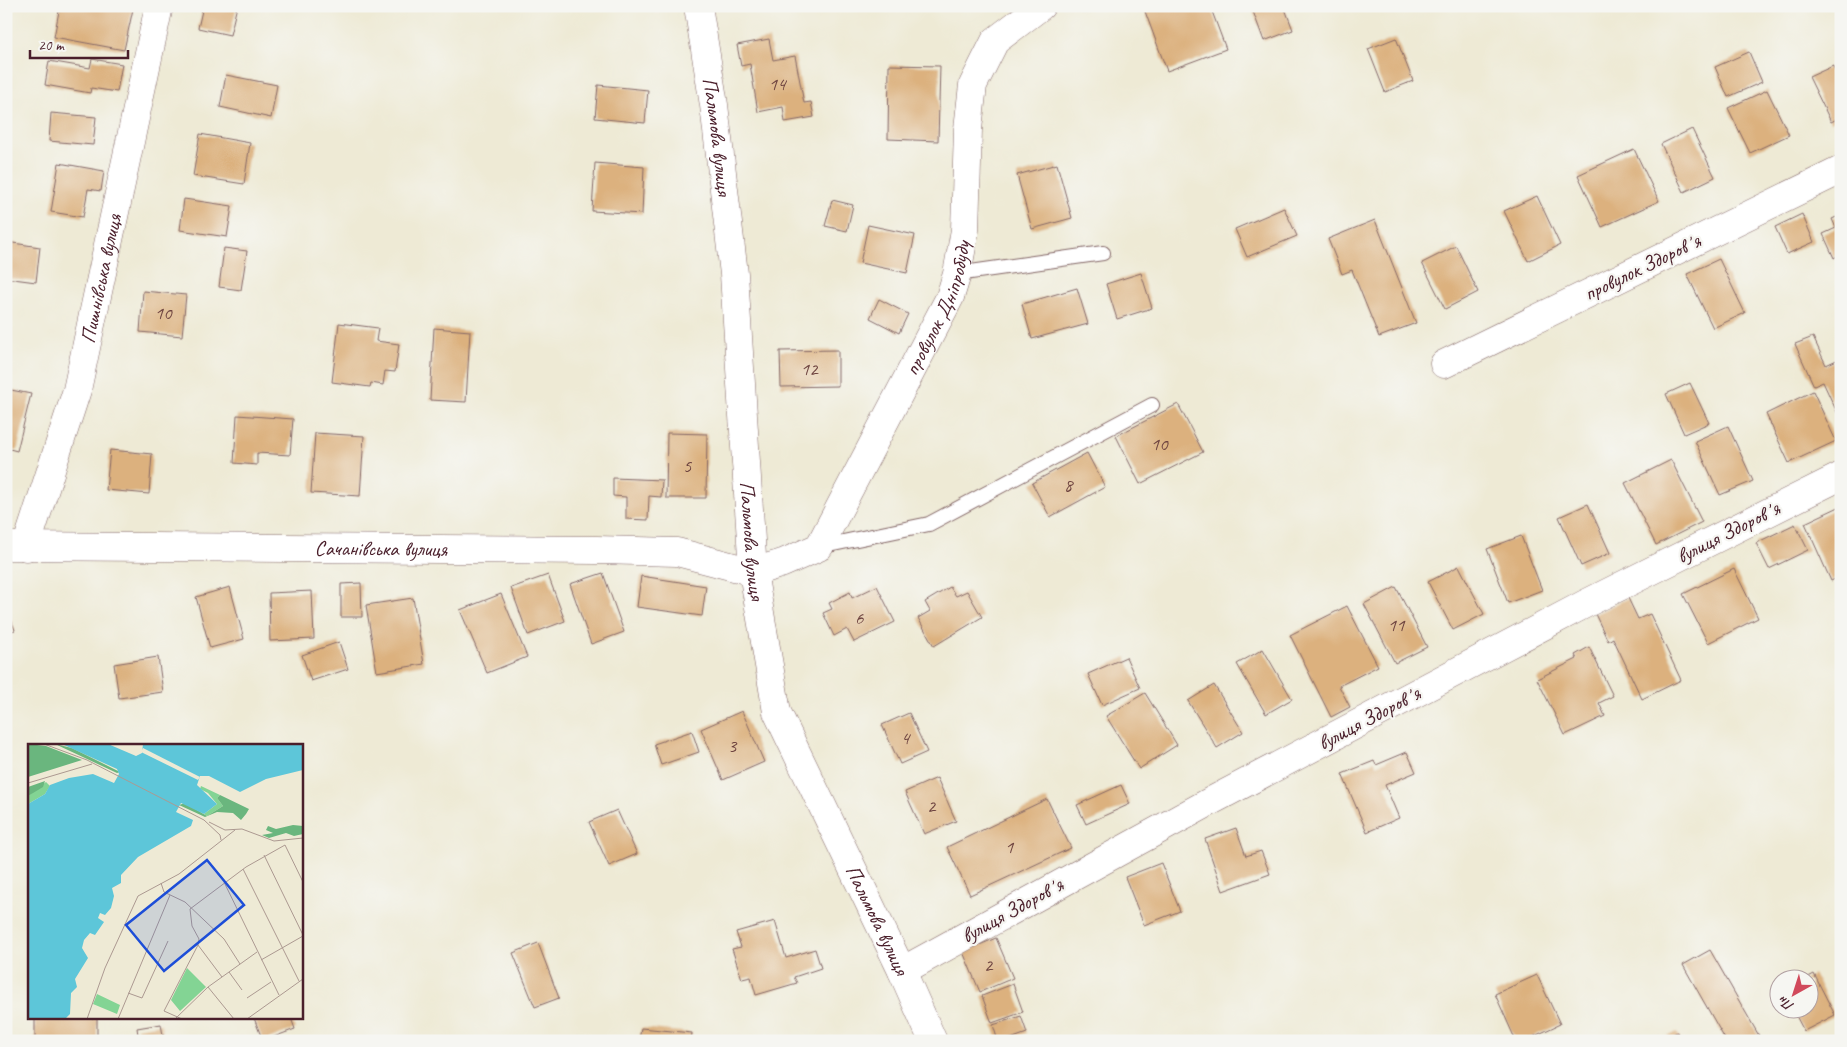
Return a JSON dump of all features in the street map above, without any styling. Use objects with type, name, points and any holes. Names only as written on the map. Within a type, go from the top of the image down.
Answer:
[{"type":"street","name":"Пишнівська вулиця","points":[[16,546],[77,390],[159,6]]},
{"type":"street","name":"Пальмова вулиця","points":[[698,6],[714,104],[734,274],[753,572],[777,712],[902,971],[933,1041]]},
{"type":"street","name":"провулок Дніпробуду","points":[[819,547],[950,297],[957,274],[965,230],[968,129],[973,85],[995,41],[1041,6]]},
{"type":"street","name":"провулок Здоровʼя","points":[[1444,364],[1841,170]]},
{"type":"street","name":"вулиця Здоровʼя","points":[[902,971],[1222,795],[1585,604],[1841,476]]},
{"type":"street","name":"Сачанівська вулиця","points":[[16,546],[677,552],[753,572]]},
{"type":"street","points":[[753,572],[783,563],[819,547]]},
{"type":"lane","points":[[957,274],[1103,252]]},
{"type":"lane","points":[[819,547],[929,524],[1152,405]]},
{"type":"building","points":[[60,6],[120,6],[133,9],[124,50],[54,37]]},
{"type":"building","points":[[203,6],[237,6],[230,35],[198,28]]},
{"type":"building","points":[[1143,6],[1210,6],[1226,49],[1167,71]]},
{"type":"building","points":[[1251,6],[1284,6],[1293,30],[1264,41]]},
{"type":"building","points":[[1396,38],[1413,81],[1385,92],[1368,49]]},
{"type":"building","points":[[769,39],[773,60],[795,56],[804,103],[811,102],[814,117],[785,122],[783,107],[758,112],[750,64],[741,66],[737,45]]},
{"type":"building","points":[[1749,52],[1762,82],[1728,97],[1715,67]]},
{"type":"building","points":[[92,59],[122,64],[117,92],[91,88],[90,93],[45,85],[49,61],[90,68]]},
{"type":"building","points":[[889,65],[940,66],[938,141],[888,139]]},
{"type":"building","points":[[1833,66],[1841,83],[1841,117],[1831,122],[1809,77]]},
{"type":"building","points":[[226,75],[277,85],[271,118],[220,107]]},
{"type":"building","points":[[598,85],[648,90],[645,123],[595,118]]},
{"type":"building","points":[[1767,90],[1789,135],[1750,153],[1728,108]]},
{"type":"building","points":[[51,113],[96,117],[93,145],[49,141]]},
{"type":"building","points":[[1692,129],[1715,177],[1684,192],[1661,144]]},
{"type":"building","points":[[200,134],[250,143],[244,184],[193,176]]},
{"type":"building","points":[[1634,149],[1659,201],[1602,227],[1578,175]]},
{"type":"building","points":[[59,163],[104,171],[101,191],[88,189],[83,217],[51,212]]},
{"type":"building","points":[[595,163],[644,167],[642,214],[592,211]]},
{"type":"building","points":[[1057,164],[1072,218],[1032,229],[1017,175]]},
{"type":"building","points":[[1537,196],[1560,245],[1528,261],[1504,211]]},
{"type":"building","points":[[184,199],[232,206],[227,237],[180,230]]},
{"type":"building","points":[[832,200],[853,205],[847,231],[825,226]]},
{"type":"building","points":[[1284,208],[1297,236],[1247,257],[1235,229]]},
{"type":"building","points":[[1802,214],[1814,242],[1787,254],[1775,227]]},
{"type":"building","points":[[1841,215],[1841,254],[1834,258],[1823,234],[1836,228],[1832,219]]},
{"type":"building","points":[[1375,220],[1416,323],[1379,337],[1352,270],[1342,274],[1328,239]]},
{"type":"building","points":[[868,225],[915,235],[907,273],[860,263]]},
{"type":"building","points":[[6,242],[40,247],[36,282],[6,278]]},
{"type":"building","points":[[1456,246],[1478,292],[1445,309],[1422,263]]},
{"type":"building","points":[[224,248],[247,251],[241,290],[219,287]]},
{"type":"building","points":[[1719,259],[1745,313],[1713,328],[1687,274]]},
{"type":"building","points":[[1141,273],[1152,308],[1117,319],[1106,284]]},
{"type":"building","points":[[1077,288],[1088,324],[1032,339],[1022,304]]},
{"type":"building","points":[[143,291],[186,295],[182,336],[140,332]]},
{"type":"building","points":[[879,299],[908,314],[899,333],[870,318]]},
{"type":"building","points":[[339,323],[378,328],[376,341],[399,344],[395,372],[385,371],[383,385],[371,383],[370,387],[332,382]]},
{"type":"building","points":[[434,328],[470,331],[466,402],[430,400]]},
{"type":"building","points":[[1813,337],[1826,365],[1841,358],[1841,421],[1823,382],[1814,386],[1795,344]]},
{"type":"building","points":[[838,350],[838,386],[781,387],[780,351]]},
{"type":"building","points":[[1690,383],[1709,423],[1684,434],[1666,394]]},
{"type":"building","points":[[6,389],[31,394],[17,451],[6,448]]},
{"type":"building","points":[[1813,391],[1836,441],[1789,463],[1766,414]]},
{"type":"building","points":[[1178,404],[1203,452],[1140,484],[1116,436]]},
{"type":"building","points":[[237,415],[293,419],[290,455],[257,453],[257,465],[234,463]]},
{"type":"building","points":[[1728,426],[1753,481],[1720,495],[1695,441]]},
{"type":"building","points":[[315,433],[364,436],[360,496],[311,493]]},
{"type":"building","points":[[667,433],[707,434],[706,498],[666,498]]},
{"type":"building","points":[[110,450],[152,454],[149,494],[106,490]]},
{"type":"building","points":[[1087,453],[1105,487],[1050,517],[1032,483]]},
{"type":"building","points":[[1671,460],[1702,522],[1656,545],[1625,483]]},
{"type":"building","points":[[613,478],[662,480],[661,497],[649,496],[648,520],[626,519],[626,497],[613,496]]},
{"type":"building","points":[[1588,504],[1610,553],[1581,566],[1559,517]]},
{"type":"building","points":[[1841,506],[1841,576],[1831,581],[1805,523]]},
{"type":"building","points":[[1795,524],[1808,550],[1769,569],[1756,543]]},
{"type":"building","points":[[1521,536],[1542,590],[1508,603],[1487,549]]},
{"type":"building","points":[[1459,566],[1484,614],[1453,630],[1428,582]]},
{"type":"building","points":[[1734,569],[1758,618],[1708,643],[1683,594]]},
{"type":"building","points":[[603,573],[624,632],[591,644],[570,584]]},
{"type":"building","points":[[548,575],[565,621],[528,635],[511,588]]},
{"type":"building","points":[[641,576],[706,586],[702,616],[637,607]]},
{"type":"building","points":[[361,583],[362,617],[341,617],[341,584]]},
{"type":"building","points":[[877,586],[895,622],[854,642],[847,629],[834,636],[823,613],[832,609],[829,603],[850,592],[852,598]]},
{"type":"building","points":[[230,587],[244,639],[210,648],[196,597]]},
{"type":"building","points":[[950,587],[956,596],[967,591],[982,617],[934,646],[918,618],[930,611],[925,602]]},
{"type":"building","points":[[1396,587],[1427,647],[1395,663],[1364,604]]},
{"type":"building","points":[[312,591],[314,639],[270,641],[269,593]]},
{"type":"building","points":[[501,594],[527,657],[487,673],[460,610]]},
{"type":"building","points":[[413,598],[424,664],[377,672],[366,605]]},
{"type":"building","points":[[1628,598],[1638,619],[1650,614],[1681,680],[1642,699],[1613,638],[1608,641],[1595,614]]},
{"type":"building","points":[[1347,606],[1378,666],[1339,686],[1350,707],[1331,717],[1290,635]]},
{"type":"building","points":[[6,607],[15,630],[6,633]]},
{"type":"building","points":[[339,642],[348,669],[311,681],[302,655]]},
{"type":"building","points":[[1589,647],[1613,696],[1599,703],[1605,716],[1565,735],[1537,679],[1577,659],[1575,655]]},
{"type":"building","points":[[1263,649],[1292,699],[1266,714],[1237,664]]},
{"type":"building","points":[[158,657],[163,692],[119,698],[114,664]]},
{"type":"building","points":[[1126,657],[1140,688],[1102,705],[1088,674]]},
{"type":"building","points":[[1214,685],[1243,732],[1217,748],[1188,701]]},
{"type":"building","points":[[1145,693],[1177,745],[1139,769],[1106,716]]},
{"type":"building","points":[[742,711],[764,762],[723,780],[701,729]]},
{"type":"building","points":[[909,713],[927,752],[900,764],[882,725]]},
{"type":"building","points":[[692,731],[699,752],[661,765],[654,744]]},
{"type":"building","points":[[1407,752],[1416,772],[1385,785],[1399,818],[1367,832],[1342,774],[1374,761],[1376,765]]},
{"type":"building","points":[[937,778],[956,821],[924,834],[905,792]]},
{"type":"building","points":[[1121,785],[1130,804],[1086,824],[1077,805]]},
{"type":"building","points":[[1047,799],[1071,848],[970,895],[947,847]]},
{"type":"building","points":[[617,810],[637,854],[609,866],[589,822]]},
{"type":"building","points":[[1236,828],[1246,856],[1261,851],[1270,874],[1223,891],[1205,839]]},
{"type":"building","points":[[1161,863],[1180,911],[1144,925],[1125,877]]},
{"type":"building","points":[[775,921],[786,958],[815,949],[821,968],[794,977],[797,983],[756,995],[751,977],[742,979],[732,949],[741,947],[736,932]]},
{"type":"building","points":[[996,938],[1013,978],[980,992],[963,952]]},
{"type":"building","points":[[538,943],[559,998],[535,1007],[513,953]]},
{"type":"building","points":[[1710,950],[1762,1041],[1726,1041],[1683,965]]},
{"type":"building","points":[[1537,975],[1560,1024],[1524,1041],[1516,1041],[1495,994]]},
{"type":"building","points":[[1013,984],[1023,1012],[992,1023],[982,996]]},
{"type":"building","points":[[1820,986],[1835,1015],[1804,1031],[1798,1020],[1820,1020]]},
{"type":"building","points":[[1021,1016],[1027,1033],[1005,1041],[998,1041],[993,1025]]},
{"type":"building","points":[[35,1020],[97,1020],[97,1041],[35,1041]]},
{"type":"building","points":[[255,1020],[292,1020],[295,1029],[263,1041]]},
{"type":"building","points":[[161,1024],[164,1041],[139,1041],[137,1028]]},
{"type":"building","points":[[641,1028],[692,1033],[691,1041],[639,1041]]},
{"type":"building","points":[[1677,1032],[1681,1041],[1660,1041]]}]
